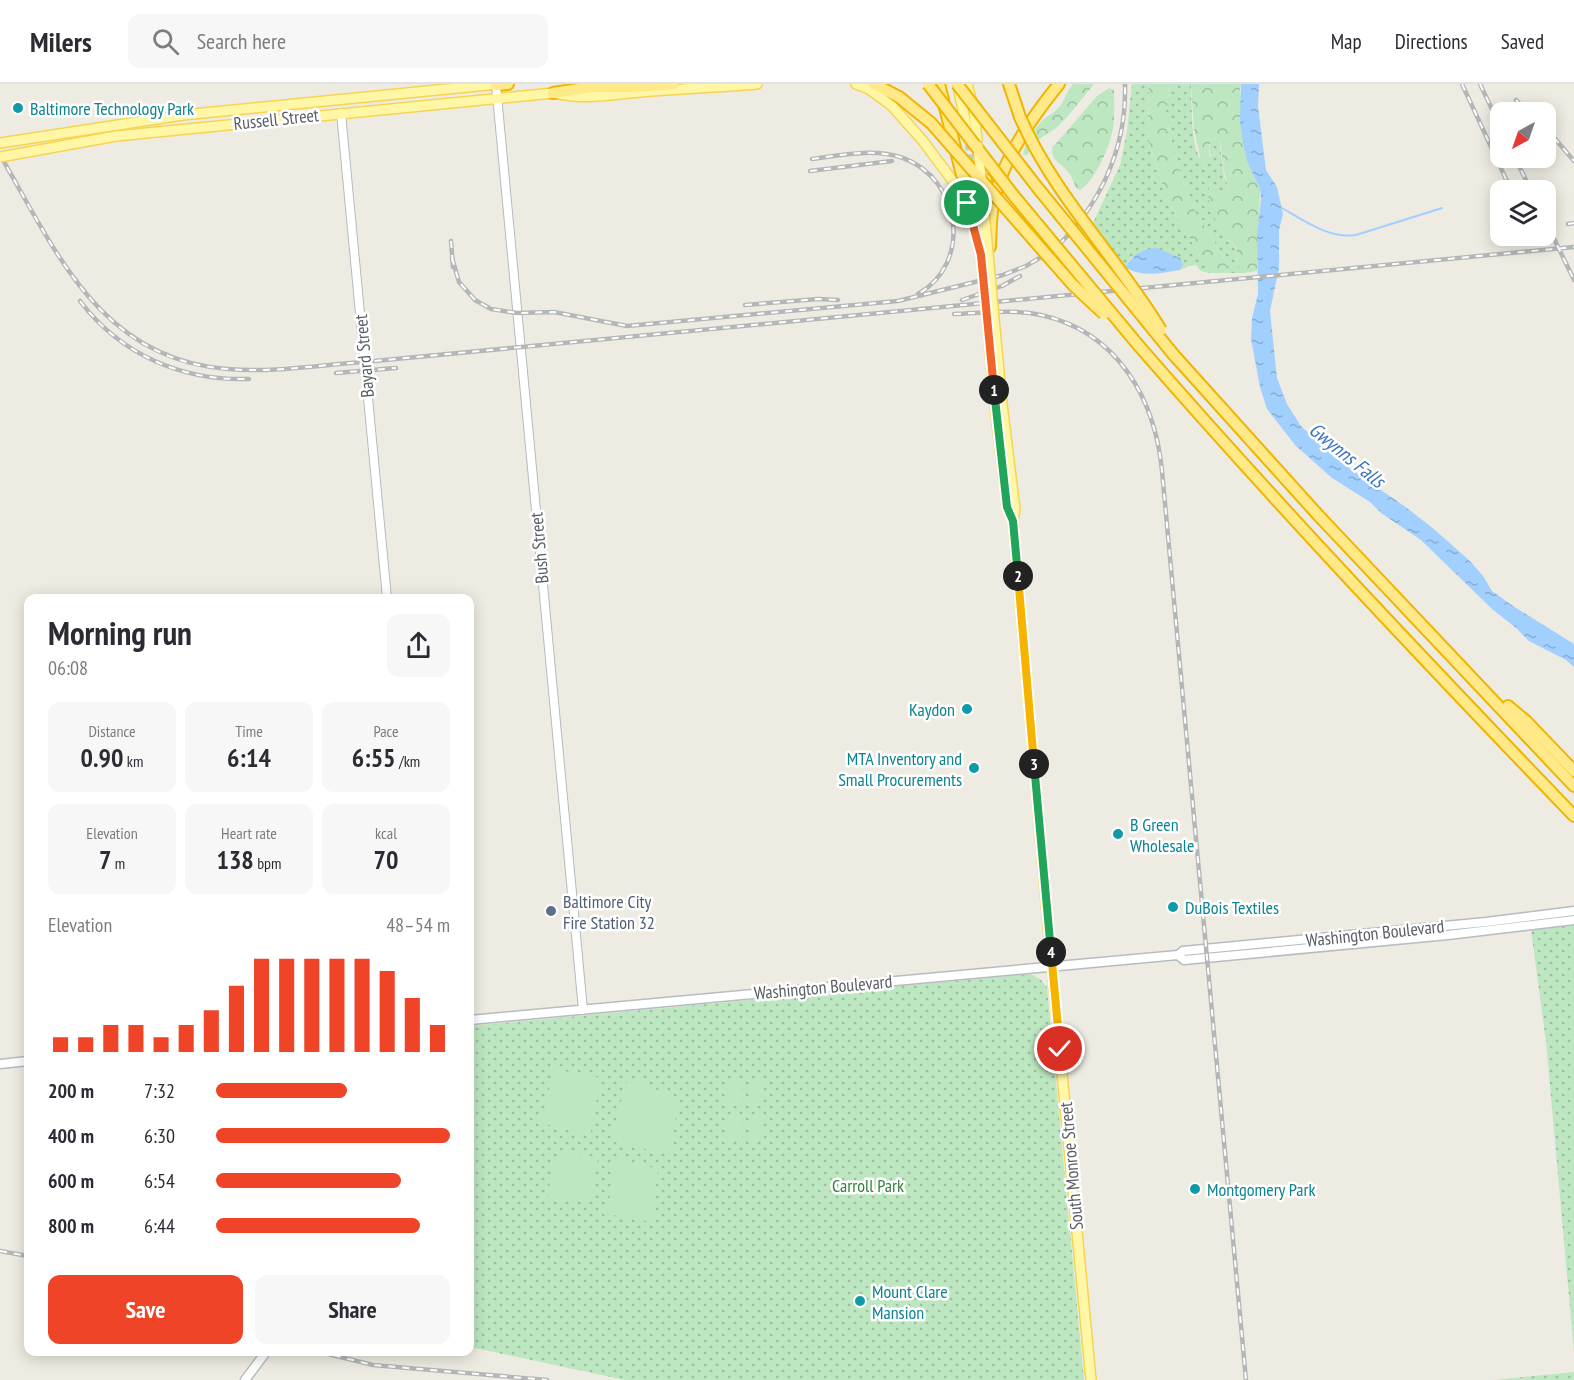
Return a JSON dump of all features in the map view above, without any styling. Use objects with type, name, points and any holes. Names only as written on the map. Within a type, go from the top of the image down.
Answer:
[{"type":"highway","points":[[497,85],[508,84]]},
{"type":"highway","points":[[553,93],[610,84]]},
{"type":"highway","points":[[593,87],[674,84]]},
{"type":"highway","points":[[874,84],[899,97],[931,123],[1073,285],[1139,346]]},
{"type":"highway","points":[[928,84],[1036,224],[1205,422],[1574,816]]},
{"type":"highway","points":[[939,84],[964,179],[967,181],[986,180]]},
{"type":"highway","points":[[957,84],[1044,196],[1173,354],[1318,515],[1574,786]]},
{"type":"highway","points":[[1009,84],[1025,129],[1041,159],[1156,323],[1173,354]]},
{"type":"highway","points":[[990,268],[993,202],[1001,176],[1036,114],[1059,84]]},
{"type":"highway","points":[[1473,677],[1526,721],[1574,771]]},
{"type":"main road","name":"Russell Street","points":[[0,157],[116,136],[341,113],[553,93],[578,98],[757,84]]},
{"type":"main road","points":[[856,84],[869,89],[892,106],[955,182],[967,203],[981,255]]},
{"type":"main road","name":"South Monroe Street","points":[[957,84],[973,141],[990,268],[999,404]]},
{"type":"main road","name":"South Monroe Street","points":[[967,84],[974,111],[973,141]]},
{"type":"main road","points":[[0,143],[183,115],[497,85]]},
{"type":"main road","name":"South Monroe Street","points":[[977,206],[999,404],[1015,509],[1013,521],[1091,1380]]},
{"type":"main road","name":"Washington Boulevard","points":[[1178,956],[1183,951],[1476,923],[1574,911]]},
{"type":"main road","name":"Washington Boulevard","points":[[474,1020],[1178,956],[1184,960],[1448,935],[1574,920]]},
{"type":"main road","points":[[0,1064],[24,1061]]},
{"type":"main road","points":[[245,1380],[263,1356]]},
{"type":"street","name":"Bush Street","points":[[497,85],[583,1010]]},
{"type":"street","name":"Bayard Street","points":[[341,113],[387,594]]},
{"type":"green space","points":[[1073,84],[1094,84],[1056,128],[1038,140],[1027,155],[1023,155],[1034,131],[1061,105]]},
{"type":"green space","points":[[1132,84],[1149,84],[1150,147],[1169,203],[1210,273],[1201,271],[1196,265],[1180,270],[1183,265],[1132,257],[1125,267],[1093,223],[1120,165],[1127,131]]},
{"type":"green space","points":[[1149,84],[1170,84],[1166,111],[1175,160],[1193,207],[1226,261],[1227,273],[1210,273],[1169,203],[1150,147]]},
{"type":"green space","points":[[1170,84],[1191,84],[1194,138],[1199,157],[1204,164],[1211,156],[1209,147],[1213,139],[1219,138],[1224,176],[1229,188],[1226,196],[1210,184],[1210,194],[1217,220],[1237,250],[1237,263],[1244,273],[1227,273],[1226,261],[1193,207],[1175,160],[1166,111]]},
{"type":"green space","points":[[1191,84],[1241,84],[1247,161],[1260,189],[1257,271],[1244,273],[1241,271],[1237,262],[1237,249],[1220,227],[1211,210],[1208,193],[1210,184],[1226,196],[1229,188],[1219,138],[1213,139],[1209,146],[1209,160],[1204,164],[1201,161],[1194,130]]},
{"type":"green space","points":[[1109,88],[1114,90],[1112,135],[1097,171],[1080,190],[1076,188],[1069,173],[1054,157],[1052,148],[1097,96]]},
{"type":"green space","points":[[1574,923],[1574,1352],[1546,1042],[1531,930],[1534,926]]},
{"type":"green space","name":"Carroll Park","points":[[1030,974],[1040,979],[1047,987],[1084,1380],[625,1380],[474,1348],[474,1026]]},
{"type":"green space","points":[[554,1069],[601,1078],[590,1136],[541,1123]]},
{"type":"green space","points":[[628,1077],[678,1099],[671,1155],[610,1141]]},
{"type":"green space","points":[[728,1079],[742,1079],[742,1106],[728,1106]]},
{"type":"green space","points":[[750,1079],[764,1079],[764,1106],[750,1106]]},
{"type":"green space","points":[[728,1114],[742,1114],[742,1141],[728,1141]]},
{"type":"green space","points":[[750,1114],[764,1114],[764,1141],[750,1141]]},
{"type":"green space","points":[[559,1151],[598,1157],[592,1198],[548,1199],[551,1173]]},
{"type":"green space","points":[[615,1158],[658,1169],[652,1222],[607,1214]]},
{"type":"green space","points":[[1574,1372],[1574,1380],[1494,1380]]},
{"type":"water","name":"Gwynns Falls","points":[[1241,84],[1259,84],[1258,106],[1266,170],[1277,187],[1283,214],[1279,230],[1279,268],[1270,311],[1277,378],[1287,404],[1301,426],[1335,458],[1435,530],[1470,561],[1492,591],[1574,644],[1574,667],[1566,660],[1529,641],[1492,609],[1421,540],[1381,513],[1370,502],[1332,478],[1295,445],[1267,409],[1260,387],[1251,339],[1252,318],[1258,294],[1257,234],[1261,199],[1260,189],[1247,161],[1243,142],[1240,121]]},
{"type":"water","points":[[1157,248],[1180,258],[1183,265],[1180,270],[1145,274],[1125,267],[1139,253]]},
{"type":"waterway","points":[[1282,208],[1327,232],[1346,236],[1356,235],[1442,208]]},
{"type":"tunnel","points":[[969,141],[977,206]]},
{"type":"railway","points":[[1049,254],[1082,218],[1106,178],[1121,133],[1125,84]]},
{"type":"railway","points":[[1462,84],[1506,180]]},
{"type":"railway","points":[[1480,84],[1490,105]]},
{"type":"railway","points":[[1556,140],[1574,161]]},
{"type":"railway","points":[[812,159],[858,153],[892,155],[923,169],[938,184],[948,202],[953,222],[953,243],[947,263],[936,280],[918,294]]},
{"type":"railway","points":[[0,155],[63,263],[87,295],[114,323],[146,345],[184,361],[245,370],[364,362],[1574,247]]},
{"type":"railway","points":[[810,171],[892,161]]},
{"type":"railway","points":[[1520,168],[1526,180]]},
{"type":"railway","points":[[1568,224],[1574,223]]},
{"type":"railway","points":[[451,241],[453,267]]},
{"type":"railway","points":[[1556,243],[1574,280]]},
{"type":"railway","points":[[452,258],[459,282],[475,300],[491,309],[517,313],[554,312],[627,326],[898,301],[1003,275],[1026,266],[1053,250]]},
{"type":"railway","points":[[962,300],[1002,286],[1020,276]]},
{"type":"railway","points":[[745,305],[818,299],[838,300]]},
{"type":"railway","points":[[80,301],[114,336],[155,361],[200,375],[249,379]]},
{"type":"railway","points":[[954,314],[1020,312],[1041,315],[1068,324],[1091,336],[1128,372],[1141,394],[1158,444],[1246,1380]]},
{"type":"railway","points":[[336,373],[396,368]]},
{"type":"railway","points":[[0,1251],[24,1255]]},
{"type":"railway","points":[[336,1356],[373,1365],[547,1380]]},
{"type":"place","name":"Baltimore Technology Park","points":[[18,108]]},
{"type":"place","name":"Kaydon","points":[[967,709]]},
{"type":"place","name":"MTA Inventory and Small Procurements","points":[[974,768]]},
{"type":"place","name":"B Green Wholesale","points":[[1118,834]]},
{"type":"place","name":"DuBois Textiles","points":[[1173,907]]},
{"type":"place","name":"Baltimore City Fire Station 32","points":[[551,911]]},
{"type":"place","name":"Montgomery Park","points":[[1195,1189]]},
{"type":"place","name":"Mount Clare Mansion","points":[[860,1301]]},
{"type":"route","points":[[967,203],[981,255],[1007,507],[1013,521],[1060,1049]]}]
